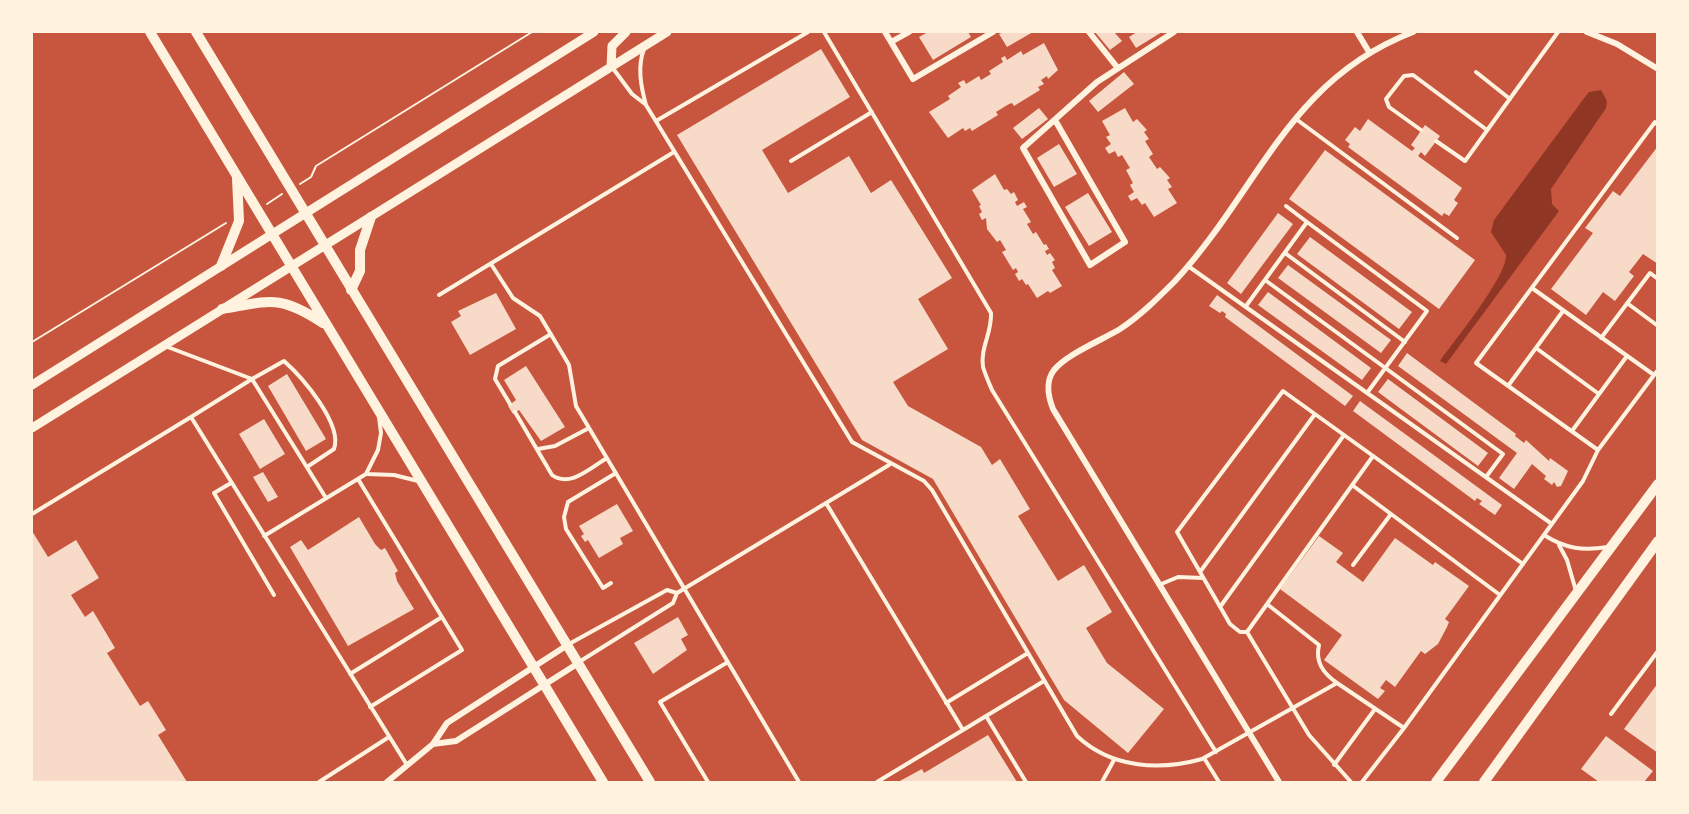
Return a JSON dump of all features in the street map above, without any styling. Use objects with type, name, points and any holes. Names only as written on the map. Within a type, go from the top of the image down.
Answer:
[{"type":"main road","points":[[150,32],[419,482],[603,783]]},
{"type":"main road","points":[[196,32],[650,783]]},
{"type":"main road","points":[[32,385],[594,32]]},
{"type":"main road","points":[[611,67],[612,46],[626,32]]},
{"type":"main road","points":[[32,428],[667,32]]},
{"type":"main road","points":[[221,266],[235,224],[236,174]]},
{"type":"main road","points":[[351,290],[360,271],[360,250],[371,217]]},
{"type":"main road","points":[[222,309],[274,300],[300,308],[327,326]]},
{"type":"main road","points":[[1436,783],[1658,484]]},
{"type":"main road","points":[[1484,783],[1658,541]]},
{"type":"street","points":[[885,32],[913,80],[993,32]]},
{"type":"street","points":[[891,42],[909,32]]},
{"type":"street","points":[[1089,32],[1117,67]]},
{"type":"street","points":[[1055,120],[1125,242],[1090,265],[1023,148],[1055,120],[1117,67],[1174,32]]},
{"type":"street","points":[[1357,32],[1369,52]]},
{"type":"street","points":[[1279,783],[1053,409],[1048,383],[1054,370],[1066,361],[1143,312],[1188,266],[1295,118],[1322,87],[1369,52],[1413,32]]},
{"type":"street","points":[[1587,32],[1617,44],[1658,69]]},
{"type":"street","points":[[387,783],[433,744],[447,723],[566,646]]},
{"type":"street","points":[[433,744],[456,741],[577,664]]},
{"type":"lane","points":[[656,121],[808,32]]},
{"type":"lane","points":[[824,32],[991,313],[991,328],[984,344],[983,366],[992,390],[1216,752]]},
{"type":"lane","points":[[1436,141],[1465,161],[1558,32]]},
{"type":"lane","points":[[645,45],[641,57],[641,72],[646,105]]},
{"type":"lane","points":[[611,67],[632,94],[646,105],[852,442],[924,482],[932,490],[1077,736],[1089,748],[1114,760],[1132,764],[1179,765],[1216,752],[1337,683]]},
{"type":"lane","points":[[1476,72],[1510,99]]},
{"type":"lane","points":[[1422,130],[1389,107],[1386,99],[1404,75],[1413,75],[1487,130]]},
{"type":"lane","points":[[791,161],[872,112]]},
{"type":"lane","points":[[1295,118],[1456,238]]},
{"type":"lane","points":[[1598,450],[1476,363],[1657,122]]},
{"type":"lane","points":[[439,295],[674,152]]},
{"type":"lane","points":[[1286,206],[1427,311],[1367,393]]},
{"type":"lane","points":[[1245,306],[1307,222]]},
{"type":"lane","points":[[1285,252],[1404,342]]},
{"type":"lane","points":[[491,264],[513,298],[540,316],[551,334],[569,365],[572,394],[589,428],[799,783]]},
{"type":"lane","points":[[1188,266],[1552,524]]},
{"type":"lane","points":[[1601,338],[1650,273],[1658,279]]},
{"type":"lane","points":[[1265,280],[1503,454],[1486,477]]},
{"type":"lane","points":[[1532,288],[1654,375]]},
{"type":"lane","points":[[1627,303],[1658,326]]},
{"type":"lane","points":[[1508,386],[1563,311]]},
{"type":"lane","points":[[510,404],[495,379],[498,366],[551,334]]},
{"type":"lane","points":[[163,346],[252,379],[326,498]]},
{"type":"lane","points":[[1536,348],[1599,394]]},
{"type":"lane","points":[[1572,431],[1627,356]]},
{"type":"lane","points":[[32,514],[252,379],[284,362],[304,380],[336,433],[337,441],[334,449],[307,467]]},
{"type":"lane","points":[[1362,783],[1583,481],[1598,450],[1658,370]]},
{"type":"lane","points":[[1247,632],[1240,632],[1230,624],[1177,532],[1283,391],[1523,564]]},
{"type":"lane","points":[[515,412],[552,475],[560,480],[569,480],[607,458]]},
{"type":"lane","points":[[264,536],[366,474],[378,450],[381,433],[378,413]]},
{"type":"lane","points":[[1200,572],[1316,414]]},
{"type":"lane","points":[[191,417],[407,765]]},
{"type":"lane","points":[[537,448],[555,446],[589,428]]},
{"type":"lane","points":[[1220,607],[1344,435]]},
{"type":"lane","points":[[1247,632],[1373,456]]},
{"type":"lane","points":[[577,664],[673,603],[677,593],[890,464]]},
{"type":"lane","points":[[611,583],[603,588],[566,528],[564,517],[568,502],[615,473]]},
{"type":"lane","points":[[366,474],[394,475],[419,482]]},
{"type":"lane","points":[[358,479],[462,650],[370,707]]},
{"type":"lane","points":[[231,483],[214,493],[274,595]]},
{"type":"lane","points":[[1352,485],[1500,595]]},
{"type":"lane","points":[[826,503],[963,730]]},
{"type":"lane","points":[[1353,565],[1391,514]]},
{"type":"lane","points":[[1544,535],[1559,544],[1589,550],[1611,546]]},
{"type":"lane","points":[[1559,544],[1567,560],[1577,592]]},
{"type":"lane","points":[[1159,585],[1178,577],[1204,578]]},
{"type":"lane","points":[[566,646],[667,590],[677,593]]},
{"type":"lane","points":[[1267,604],[1319,645],[1317,653],[1324,673],[1404,728]]},
{"type":"lane","points":[[350,674],[442,617]]},
{"type":"lane","points":[[1247,632],[1309,735],[1350,783]]},
{"type":"lane","points":[[1611,714],[1658,651]]},
{"type":"lane","points":[[946,702],[1028,653]]},
{"type":"lane","points":[[708,783],[660,702],[728,662]]},
{"type":"lane","points":[[877,783],[1044,681]]},
{"type":"lane","points":[[1334,765],[1375,709]]},
{"type":"lane","points":[[986,716],[1026,783]]},
{"type":"lane","points":[[319,783],[389,737]]},
{"type":"lane","points":[[1204,758],[1219,783]]},
{"type":"lane","points":[[1102,783],[1114,760]]},
{"type":"path","points":[[257,210],[311,177],[316,166],[532,32]]},
{"type":"path","points":[[32,342],[224,222],[235,224]]},
{"type":"shaded area","points":[[1601,90],[1607,101],[1606,108],[1551,189],[1552,204],[1559,211],[1446,364],[1440,361],[1489,293],[1504,265],[1506,255],[1491,232],[1494,220],[1589,92]]},
{"type":"building","points":[[928,32],[968,32],[971,37],[933,60],[919,37]]},
{"type":"building","points":[[1033,32],[1007,47],[999,34]]},
{"type":"building","points":[[1095,32],[1114,32],[1122,41],[1110,50]]},
{"type":"building","points":[[1137,32],[1162,32],[1136,48],[1129,37]]},
{"type":"building","points":[[1044,43],[1058,70],[1048,79],[1047,76],[1041,80],[1044,84],[1038,87],[1040,90],[1014,106],[1012,103],[1009,104],[996,112],[998,115],[972,131],[970,128],[965,131],[963,128],[948,138],[929,112],[950,99],[948,96],[961,87],[958,83],[964,80],[966,84],[979,76],[981,80],[991,74],[989,71],[1003,62],[1001,58],[1005,56],[1007,60],[1021,51],[1023,55]]},
{"type":"building","points":[[821,49],[850,97],[762,150],[788,193],[849,156],[871,193],[891,180],[952,278],[918,299],[948,349],[893,382],[908,406],[981,447],[992,465],[1000,459],[1030,509],[1018,516],[1058,581],[1084,565],[1112,612],[1086,628],[1107,663],[1164,709],[1128,753],[1064,700],[933,479],[862,440],[677,135]]},
{"type":"building","points":[[1124,72],[1134,84],[1098,112],[1089,101]]},
{"type":"building","points":[[1039,108],[1048,119],[1022,139],[1013,128]]},
{"type":"building","points":[[1125,108],[1133,122],[1137,119],[1147,130],[1144,132],[1149,139],[1145,141],[1153,154],[1149,157],[1157,169],[1160,167],[1170,178],[1167,180],[1172,187],[1168,189],[1177,203],[1154,217],[1145,203],[1142,205],[1137,198],[1131,201],[1128,196],[1134,192],[1130,185],[1133,183],[1126,170],[1130,168],[1122,155],[1118,157],[1115,151],[1109,154],[1105,148],[1111,144],[1106,137],[1110,135],[1102,121]]},
{"type":"building","points":[[1368,119],[1412,151],[1415,148],[1411,145],[1425,125],[1440,136],[1425,156],[1421,152],[1418,156],[1462,188],[1454,200],[1458,203],[1449,216],[1444,213],[1442,216],[1348,147],[1350,144],[1345,140],[1355,127],[1360,131]]},
{"type":"building","points":[[1059,144],[1077,174],[1054,187],[1037,158]]},
{"type":"building","points":[[1658,146],[1658,264],[1643,254],[1629,272],[1634,276],[1615,301],[1603,292],[1586,315],[1551,289],[1593,233],[1585,228],[1613,191],[1620,196]]},
{"type":"building","points":[[1325,150],[1475,260],[1439,309],[1289,199]]},
{"type":"building","points":[[995,174],[1004,190],[1007,189],[1011,194],[1014,192],[1018,200],[1015,202],[1017,206],[1024,202],[1027,207],[1023,209],[1031,222],[1027,224],[1033,234],[1036,232],[1044,245],[1046,244],[1049,249],[1045,251],[1047,255],[1050,253],[1055,260],[1052,262],[1055,268],[1052,270],[1062,286],[1050,293],[1048,291],[1037,298],[1028,284],[1026,285],[1022,279],[1019,281],[1015,274],[1018,272],[1016,268],[1013,270],[1002,252],[1006,250],[1000,240],[997,242],[987,229],[986,218],[982,220],[979,214],[982,212],[979,206],[981,205],[972,190]]},
{"type":"building","points":[[1088,193],[1112,232],[1089,246],[1065,207]]},
{"type":"building","points":[[1278,213],[1293,224],[1241,294],[1227,283]]},
{"type":"building","points":[[1310,237],[1412,312],[1399,329],[1297,254]]},
{"type":"building","points":[[1288,265],[1391,340],[1381,353],[1278,278]]},
{"type":"building","points":[[1268,292],[1371,368],[1362,380],[1258,305]]},
{"type":"building","points":[[496,293],[516,329],[470,355],[451,322],[461,316],[458,311]]},
{"type":"building","points":[[1217,295],[1353,396],[1345,406],[1225,317],[1226,314],[1222,311],[1220,313],[1209,306]]},
{"type":"building","points":[[1407,353],[1516,434],[1515,436],[1524,443],[1526,440],[1549,461],[1550,458],[1568,471],[1561,486],[1557,487],[1554,482],[1552,485],[1544,479],[1546,476],[1532,464],[1514,489],[1499,478],[1517,453],[1398,366]]},
{"type":"building","points":[[526,366],[565,427],[541,441],[519,410],[513,414],[508,406],[516,400],[504,380]]},
{"type":"building","points":[[287,374],[326,439],[306,451],[268,386]]},
{"type":"building","points":[[1388,379],[1488,453],[1478,466],[1378,392]]},
{"type":"building","points":[[1360,401],[1502,505],[1495,515],[1479,504],[1482,501],[1477,498],[1475,501],[1353,411]]},
{"type":"building","points":[[264,419],[285,454],[260,469],[239,434]]},
{"type":"building","points":[[263,472],[278,497],[268,502],[253,477]]},
{"type":"building","points":[[617,504],[633,531],[620,538],[623,544],[599,558],[588,540],[585,542],[581,536],[584,534],[579,526]]},
{"type":"building","points":[[359,517],[375,544],[381,550],[385,548],[398,571],[395,573],[397,581],[414,609],[348,646],[290,547],[301,540],[308,550]]},
{"type":"building","points":[[32,531],[48,557],[76,540],[99,578],[71,595],[85,617],[93,611],[115,648],[107,653],[140,706],[148,701],[166,730],[158,735],[187,782],[32,782]]},
{"type":"building","points":[[1319,536],[1343,553],[1336,562],[1363,582],[1395,538],[1433,565],[1435,562],[1469,586],[1445,619],[1449,622],[1438,644],[1425,654],[1421,651],[1395,687],[1386,680],[1380,688],[1385,691],[1378,699],[1324,660],[1342,635],[1280,589]]},
{"type":"building","points":[[678,617],[688,635],[681,639],[687,650],[653,674],[634,643]]},
{"type":"building","points":[[1658,683],[1658,753],[1624,729]]},
{"type":"building","points":[[988,735],[1017,782],[898,782],[922,769],[924,773]]},
{"type":"building","points":[[1606,736],[1653,771],[1644,782],[1599,782],[1581,769]]}]
